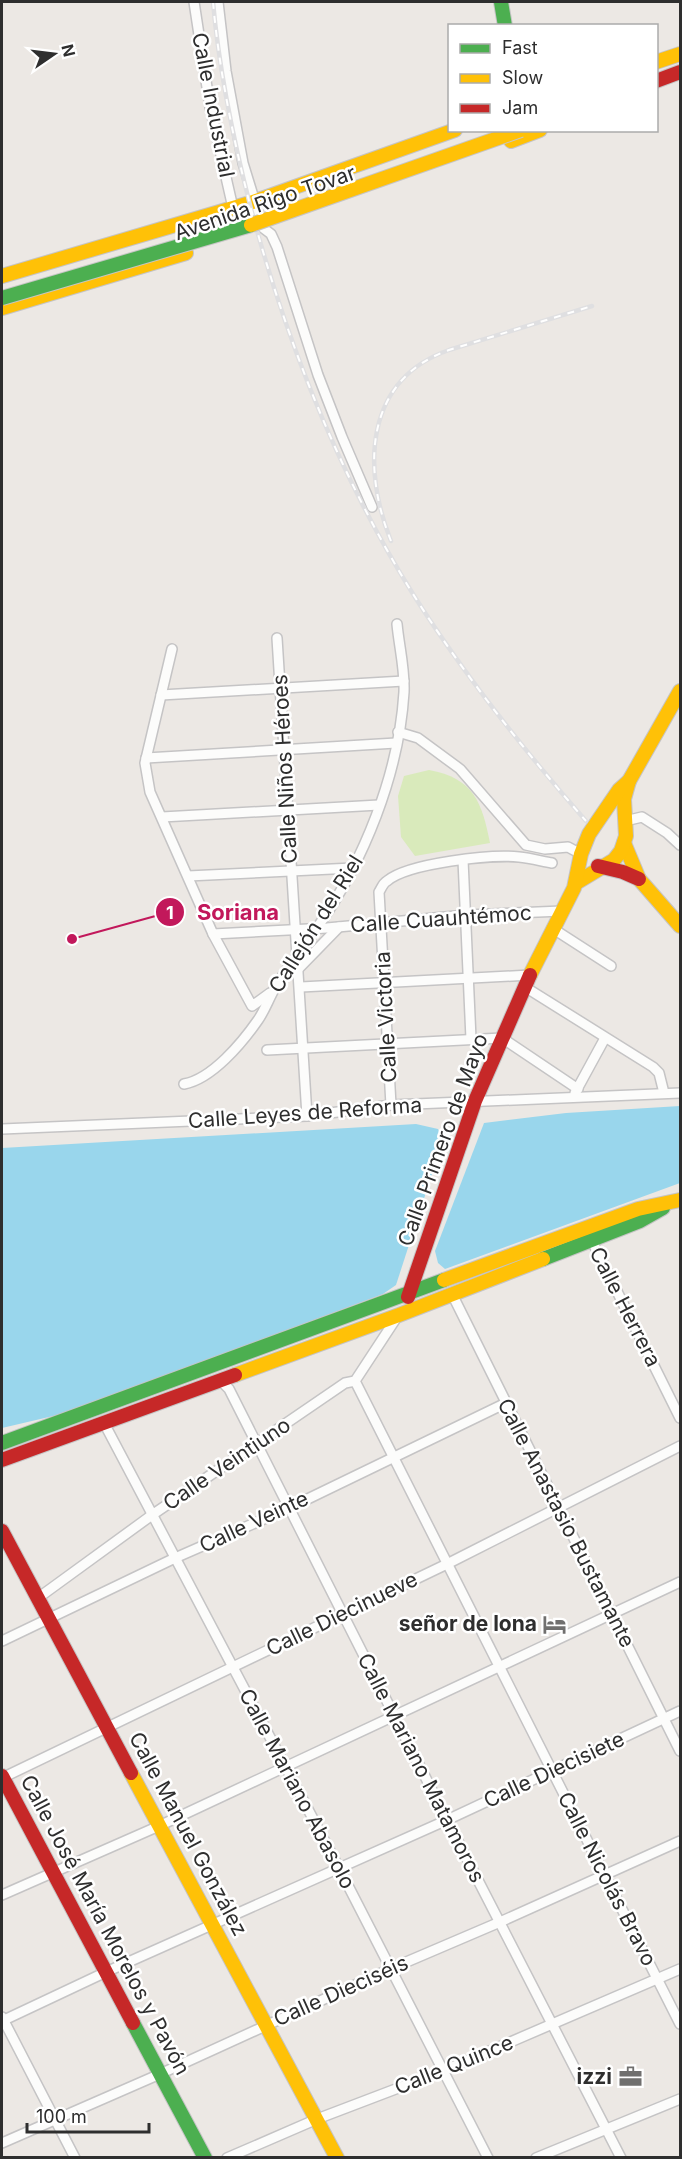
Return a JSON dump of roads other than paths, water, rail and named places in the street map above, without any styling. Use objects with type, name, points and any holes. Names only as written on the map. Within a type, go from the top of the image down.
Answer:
[{"type":"main road","points":[[501,2],[505,24]]},
{"type":"main road","points":[[658,62],[681,54]]},
{"type":"main road","points":[[658,73],[681,64]]},
{"type":"main road","points":[[658,81],[681,72]]},
{"type":"main road","points":[[658,87],[681,78]]},
{"type":"main road","name":"Avenida Rigo Tovar","points":[[2,276],[254,202],[449,132]]},
{"type":"main road","name":"Avenida Rigo Tovar","points":[[2,289],[242,217],[486,132]]},
{"type":"main road","name":"Avenida Rigo Tovar","points":[[2,308],[263,228],[522,133]]},
{"type":"main road","name":"Avenida Rigo Tovar","points":[[2,298],[245,227],[522,133]]},
{"type":"main road","points":[[286,189],[275,198],[276,211],[282,218],[296,216]]},
{"type":"main road","points":[[199,249],[213,238],[212,226],[202,217]]},
{"type":"main road","name":"Calle Primero de Mayo","points":[[399,1314],[410,1292],[475,1101],[552,928],[576,883],[589,834],[619,790],[628,781],[681,691]]},
{"type":"main road","name":"Calle Primero de Mayo","points":[[624,843],[626,836],[624,799],[628,781]]},
{"type":"main road","points":[[602,817],[616,817],[625,821]]},
{"type":"main road","points":[[576,883],[614,860],[624,843]]},
{"type":"main road","points":[[624,843],[639,879],[681,926]]},
{"type":"main road","points":[[582,854],[601,867],[623,872],[639,879]]},
{"type":"main road","points":[[2,1460],[452,1294],[589,1235],[635,1210],[675,1202]]},
{"type":"main road","points":[[2,1443],[174,1382],[434,1283],[589,1235]]},
{"type":"main road","points":[[417,1270],[425,1280],[434,1283]]},
{"type":"main road","name":"Calle Manuel González","points":[[2,1531],[337,2157]]},
{"type":"main road","name":"Calle José María Morelos y Pavón","points":[[2,1777],[205,2157]]},
{"type":"street","name":"Calle Industrial","points":[[194,2],[210,107],[233,208]]},
{"type":"street","points":[[218,2],[235,124],[254,202],[263,228],[271,234],[277,247],[318,375],[372,507]]},
{"type":"street","name":"Callejón del Riel","points":[[184,1084],[195,1082],[231,1054],[259,1018],[272,992],[297,953],[317,928],[353,868],[369,835],[398,732],[404,681],[397,624]]},
{"type":"street","name":"Calle Niños Héroes","points":[[277,638],[294,930],[301,987],[307,1116]]},
{"type":"street","points":[[172,649],[145,763],[150,792],[213,934],[252,1006],[272,992]]},
{"type":"street","points":[[160,695],[404,681]]},
{"type":"street","points":[[398,732],[418,738],[460,769],[526,845],[545,849],[568,847],[582,854]]},
{"type":"street","points":[[146,758],[396,743]]},
{"type":"street","points":[[162,817],[379,806]]},
{"type":"street","points":[[625,821],[642,817],[668,833],[681,845]]},
{"type":"street","points":[[518,856],[526,845]]},
{"type":"street","points":[[471,1039],[464,863],[518,856],[552,863]]},
{"type":"street","name":"Calle Victoria","points":[[391,1105],[379,892],[386,881],[412,869],[464,863]]},
{"type":"street","points":[[188,876],[353,868]]},
{"type":"street","name":"Calle Cuauhtémoc","points":[[213,934],[339,927],[466,915],[562,911]]},
{"type":"street","points":[[299,968],[339,927]]},
{"type":"street","points":[[552,928],[610,966]]},
{"type":"street","points":[[301,987],[470,978],[528,981],[606,1038],[659,1073],[664,1093]]},
{"type":"street","points":[[267,1050],[502,1038],[578,1089]]},
{"type":"street","points":[[572,1098],[606,1038]]},
{"type":"street","name":"Calle Leyes de Reforma","points":[[2,1129],[307,1116],[391,1105],[681,1093]]},
{"type":"street","name":"Calle Herrera","points":[[589,1235],[681,1418]]},
{"type":"street","name":"Calle Anastasio Bustamante","points":[[452,1294],[681,1751]]},
{"type":"street","name":"Calle Veintiuno","points":[[38,1598],[153,1515],[345,1383],[355,1381],[399,1314]]},
{"type":"street","name":"Calle Mariano Matamoros","points":[[220,1380],[229,1389],[621,2157]]},
{"type":"street","name":"Calle Nicolás Bravo","points":[[355,1381],[681,2024]]},
{"type":"street","name":"Calle Veinte","points":[[2,1641],[175,1558],[289,1508],[506,1403]]},
{"type":"street","name":"Calle Mariano Abasolo","points":[[104,1423],[339,1868],[488,2157]]},
{"type":"street","name":"Calle Diecinueve","points":[[2,1777],[559,1509],[681,1446]]},
{"type":"street","points":[[2,1895],[159,1826],[681,1582]]},
{"type":"street","name":"Calle Diecisiete","points":[[2,2020],[447,1820],[681,1711]]},
{"type":"street","name":"Calle Dieciséis","points":[[2,2143],[681,1840]]},
{"type":"street","name":"Calle Quince","points":[[227,2157],[317,2119],[443,2071],[681,1969]]},
{"type":"street","points":[[2,2020],[75,2157]]},
{"type":"street","points":[[536,2157],[681,2099]]},
{"type":"water","points":[[680,1106],[680,1183],[445,1269],[438,1263],[435,1251],[484,1123],[566,1113]]},
{"type":"water","points":[[416,1124],[438,1129],[443,1140],[396,1285],[383,1294],[66,1413],[2,1428],[2,1148]]},
{"type":"railway","points":[[213,2],[227,104],[264,256],[298,356],[338,454],[386,549],[432,624],[495,711],[586,821]]},
{"type":"railway","points":[[391,541],[376,485],[374,457],[377,430],[386,405],[400,382],[421,364],[449,350],[592,306]]},
{"type":"place","name":"Soriana","points":[[72,939]]},
{"type":"place","name":"señor de lona","points":[[555,1624]]},
{"type":"place","name":"izzi","points":[[630,2077]]}]
